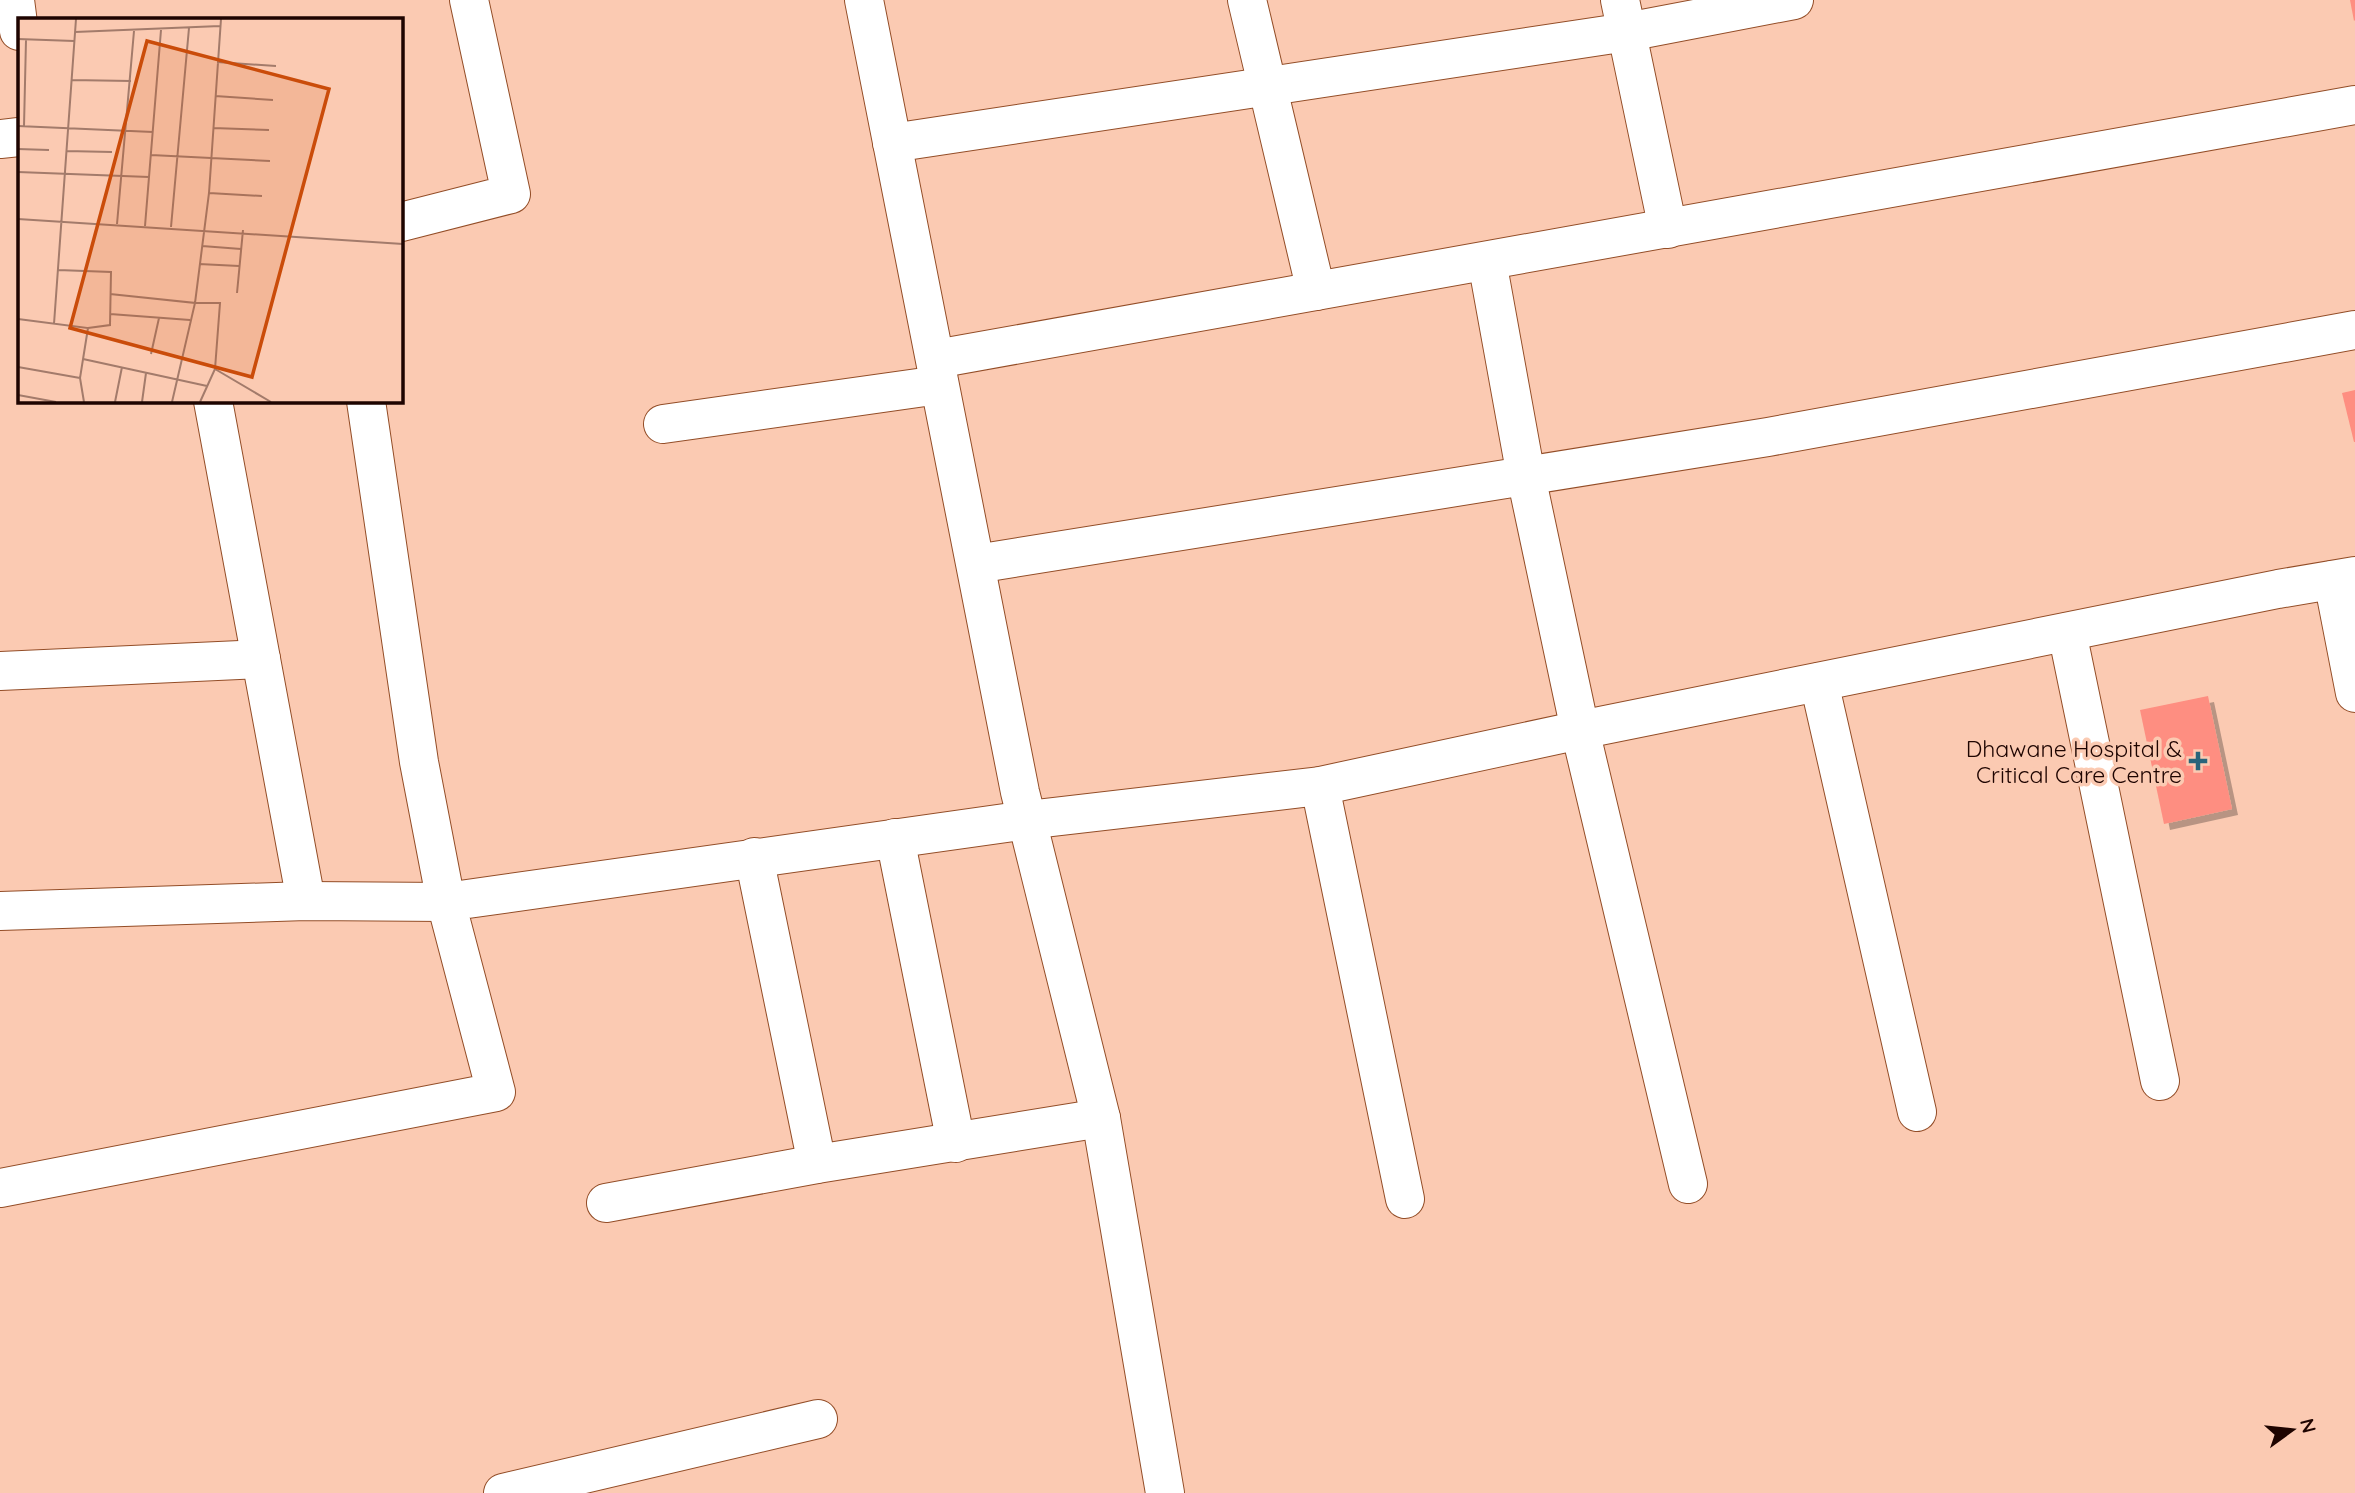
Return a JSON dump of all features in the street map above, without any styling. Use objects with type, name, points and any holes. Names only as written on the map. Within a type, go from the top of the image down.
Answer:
[{"type":"street","points":[[15,0],[18,24]]},
{"type":"street","points":[[402,222],[511,194],[469,0]]},
{"type":"street","points":[[864,0],[1027,820],[1101,1118],[1166,1493]]},
{"type":"street","points":[[1247,0],[1317,292]]},
{"type":"street","points":[[892,143],[1269,86],[1624,16],[1794,0]]},
{"type":"street","points":[[1624,16],[1668,229]]},
{"type":"street","points":[[663,424],[937,372],[1317,292],[2355,105]]},
{"type":"street","points":[[0,139],[18,137]]},
{"type":"street","points":[[1486,261],[1526,476],[1580,730],[1688,1184]]},
{"type":"street","points":[[976,564],[1768,437],[2355,330]]},
{"type":"street","points":[[213,402],[306,901]]},
{"type":"street","points":[[0,1188],[496,1092],[446,902],[419,762],[366,402]]},
{"type":"street","points":[[0,911],[306,901],[446,902],[1027,820],[1320,786],[1580,730],[2344,578],[2355,693]]},
{"type":"street","points":[[2067,632],[2160,1081]]},
{"type":"street","points":[[0,671],[261,659]]},
{"type":"street","points":[[1819,682],[1917,1112]]},
{"type":"street","points":[[1320,786],[1405,1199]]},
{"type":"street","points":[[895,838],[956,1143]]},
{"type":"street","points":[[754,857],[817,1164]]},
{"type":"street","points":[[606,1203],[817,1164],[1101,1118]]},
{"type":"street","points":[[503,1493],[818,1419]]},
{"type":"building","points":[[2350,0],[2355,0],[2354,21]]},
{"type":"building","points":[[2355,390],[2355,442],[2354,442],[2342,393]]},
{"type":"building","points":[[2208,696],[2232,809],[2164,824],[2140,710]]},
{"type":"place","name":"Dhawane Hospital & Critical Care Centre","points":[[2198,761]]}]
